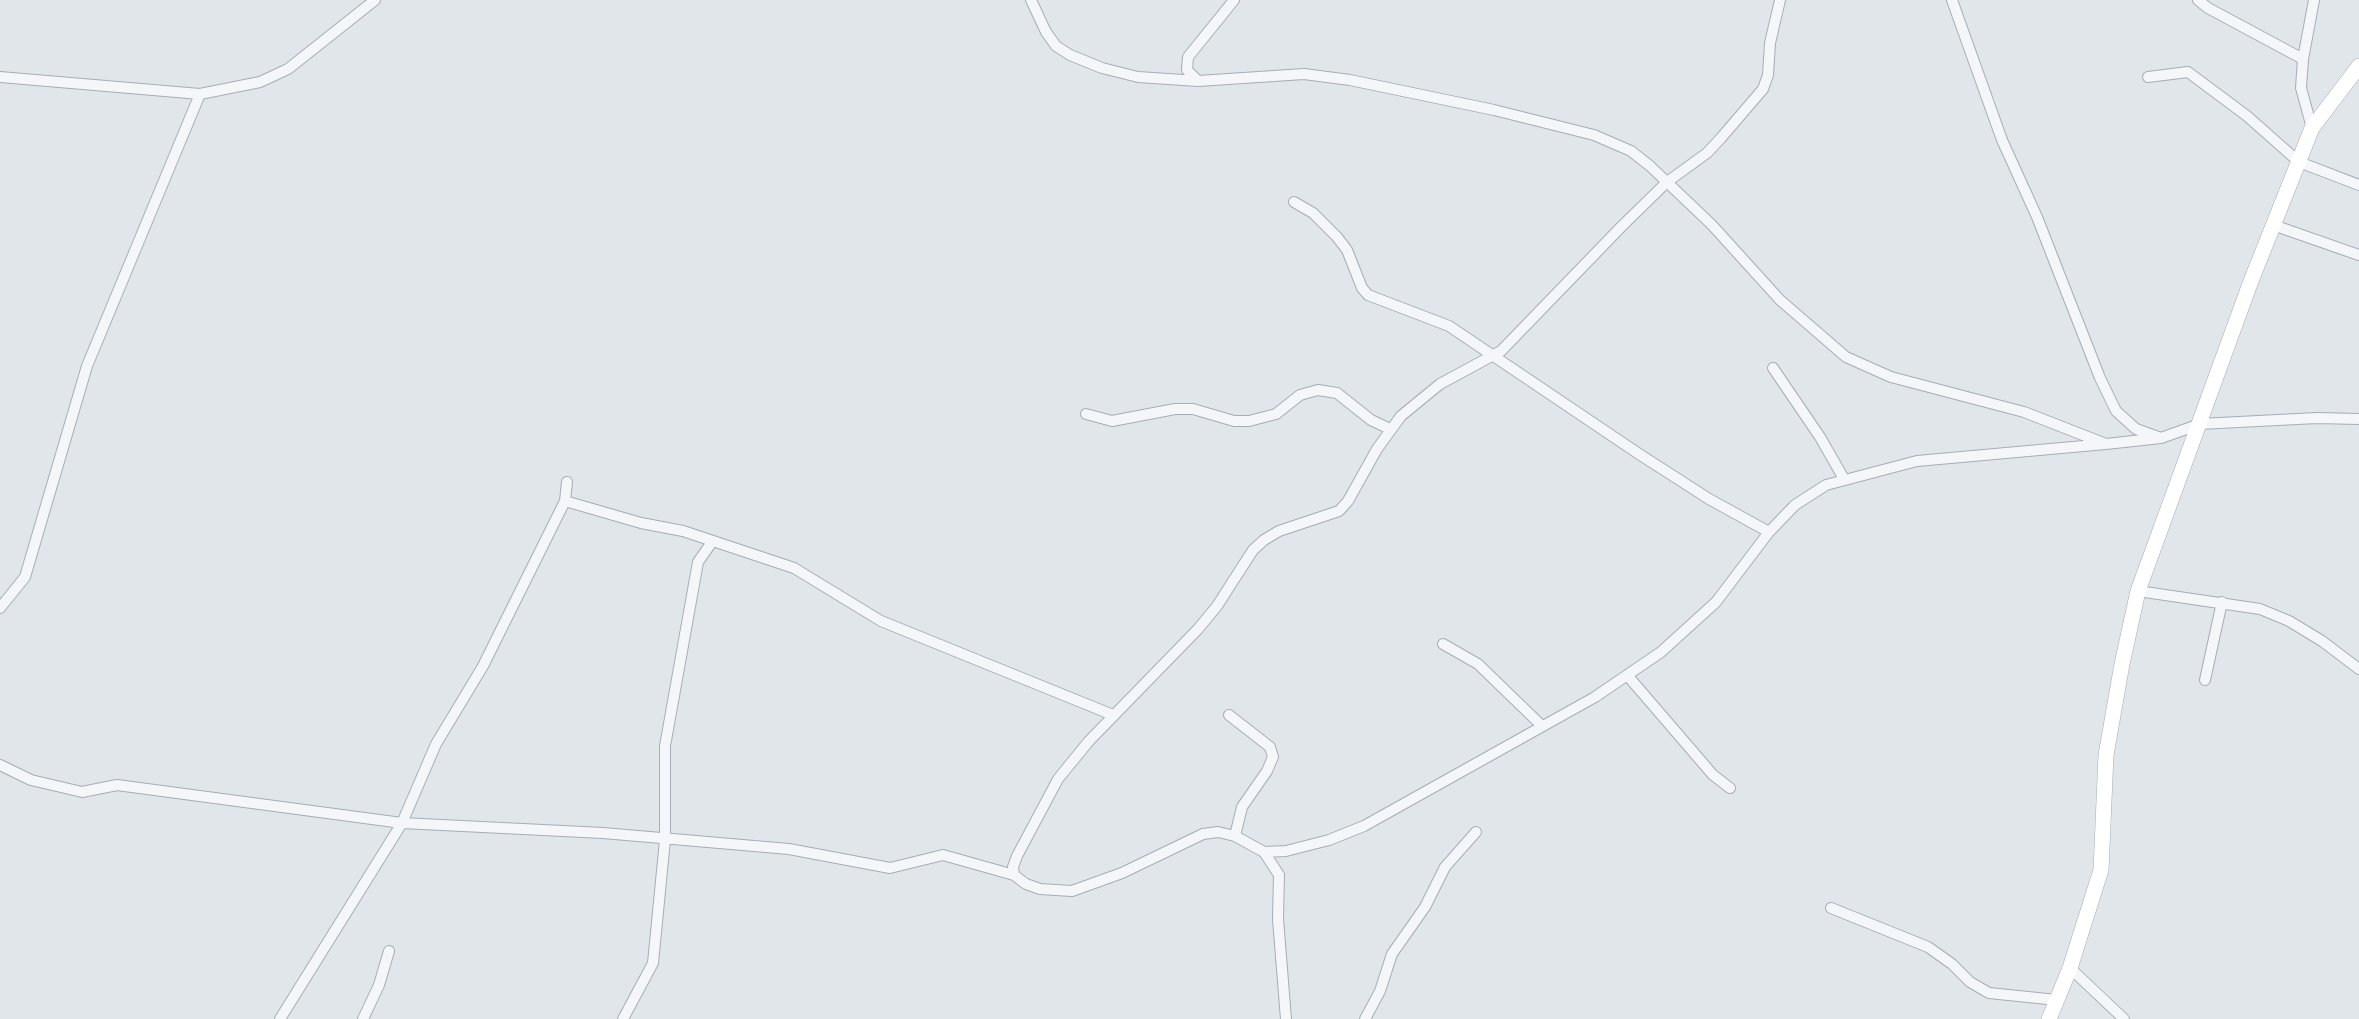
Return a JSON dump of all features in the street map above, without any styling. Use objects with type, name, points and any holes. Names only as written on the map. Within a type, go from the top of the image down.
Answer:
[{"type":"main road","points":[[2049,1019],[2070,968],[2101,870],[2106,755],[2122,664],[2139,591],[2272,225],[2312,128],[2356,76]]},
{"type":"street","points":[[0,76],[200,94],[260,82],[288,69],[375,0]]},
{"type":"street","points":[[1031,0],[1051,39],[1070,55],[1102,68],[1138,77],[1198,81],[1304,74],[1350,80],[1494,110],[1594,135],[1631,151],[1712,225],[1780,300],[1846,357],[1892,377],[2024,412],[2106,444]]},
{"type":"street","points":[[1198,81],[1187,70],[1188,57],[1234,0]]},
{"type":"street","points":[[1014,875],[1013,867],[1017,856],[1058,779],[1113,716],[1198,629],[1253,550],[1279,531],[1339,511],[1348,501],[1390,429],[1401,416],[1440,384],[1494,356],[1528,325],[1622,226],[1667,183],[1707,153],[1763,89],[1768,75],[1770,43],[1780,0]]},
{"type":"street","points":[[1952,0],[2002,140],[2037,217],[2100,378],[2116,411],[2136,429],[2161,438]]},
{"type":"street","points":[[2198,0],[2208,8],[2303,58]]},
{"type":"street","points":[[2312,128],[2301,88],[2303,58],[2314,0]]},
{"type":"street","points":[[2148,77],[2188,72],[2247,116],[2298,162],[2359,185]]},
{"type":"street","points":[[0,608],[25,577],[87,366],[200,94]]},
{"type":"street","points":[[1294,202],[1313,213],[1337,237],[1347,250],[1362,288],[1368,295],[1449,326],[1709,499],[1769,532]]},
{"type":"street","points":[[2272,225],[2359,255]]},
{"type":"street","points":[[1773,368],[1820,437],[1844,479]]},
{"type":"street","points":[[1086,414],[1112,421],[1175,409],[1193,409],[1234,421],[1249,421],[1276,414],[1300,395],[1318,390],[1337,393],[1371,420],[1390,429]]},
{"type":"street","points":[[1264,852],[1297,848],[1364,826],[1595,697],[1661,652],[1716,602],[1769,532],[1795,505],[1826,485],[1917,460],[2161,438],[2200,424],[2317,418],[2359,419]]},
{"type":"street","points":[[280,1019],[402,823],[436,744],[483,666],[565,501],[567,482]]},
{"type":"street","points":[[565,501],[641,523],[683,531],[794,568],[881,621],[1113,716]]},
{"type":"street","points":[[623,1019],[653,963],[665,840],[665,746],[698,562],[712,542]]},
{"type":"street","points":[[2139,591],[2260,609],[2289,621],[2322,641],[2359,669]]},
{"type":"street","points":[[2205,680],[2222,602]]},
{"type":"street","points":[[1443,644],[1478,664],[1542,726]]},
{"type":"street","points":[[1627,675],[1713,775],[1730,788]]},
{"type":"street","points":[[1229,715],[1270,747],[1273,757],[1267,771],[1242,807],[1235,836]]},
{"type":"street","points":[[0,765],[31,780],[82,792],[117,786],[402,823],[603,833],[789,849],[890,868],[943,855],[1014,875],[1026,884],[1040,889],[1072,891],[1122,873],[1203,834],[1218,832],[1235,836],[1264,852],[1279,876],[1278,919],[1286,1019]]},
{"type":"street","points":[[1365,1019],[1380,991],[1392,954],[1425,907],[1445,867],[1476,832]]},
{"type":"street","points":[[1831,908],[1928,947],[1947,959],[1970,982],[1989,993],[2057,1000]]},
{"type":"street","points":[[363,1019],[379,985],[389,951]]},
{"type":"street","points":[[2070,968],[2124,1019]]}]
